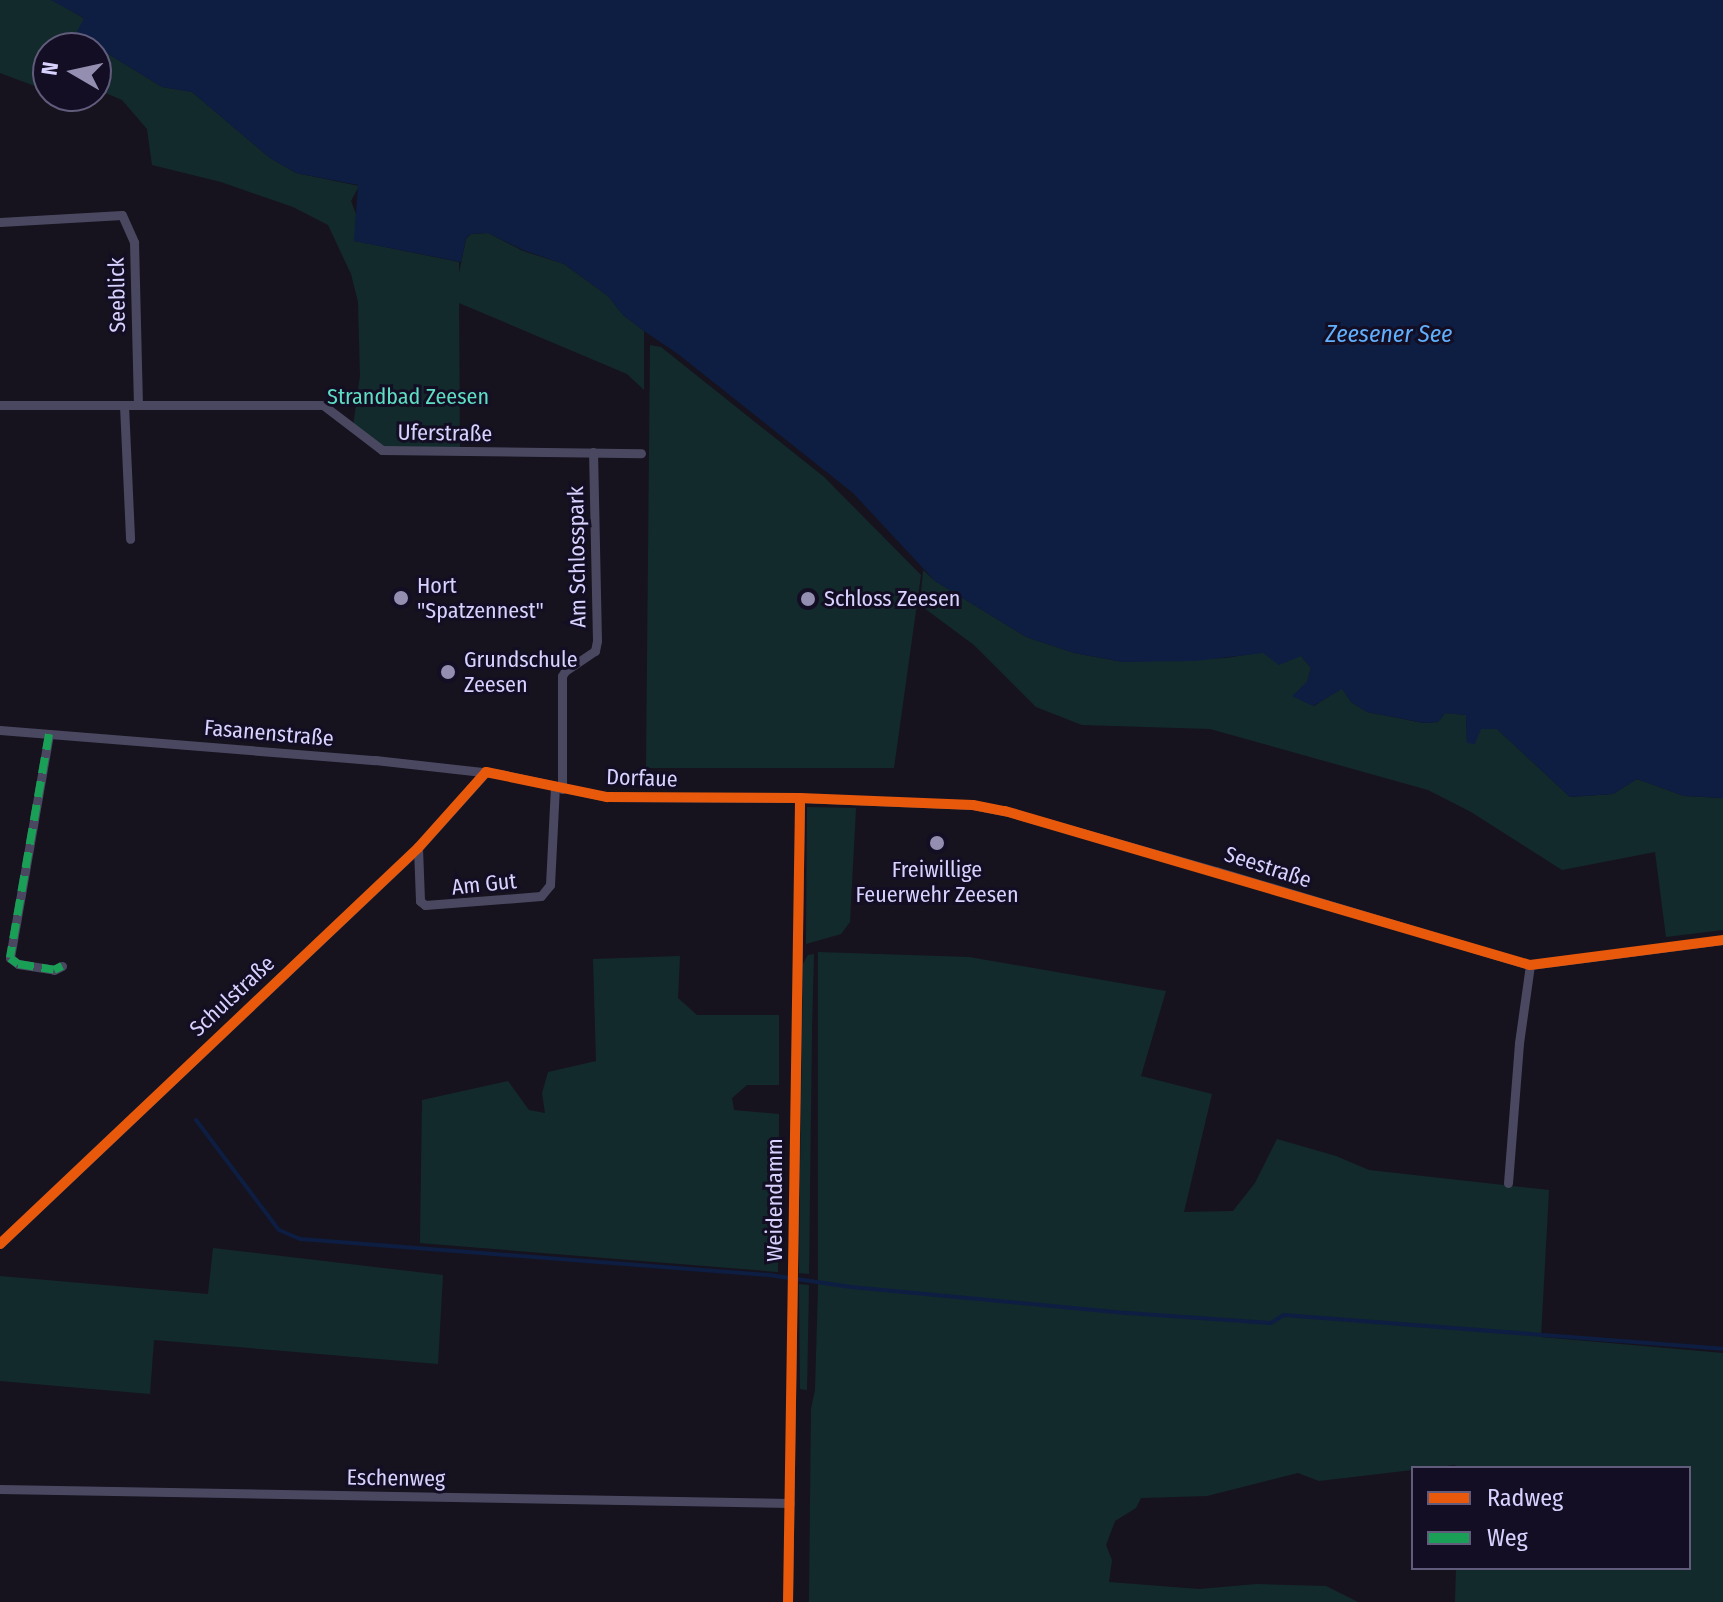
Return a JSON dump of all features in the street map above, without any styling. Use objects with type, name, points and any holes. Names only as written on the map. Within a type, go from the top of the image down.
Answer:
[{"type":"street","name":"Seeblick","points":[[0,222],[122,215],[134,242],[138,404]]},
{"type":"street","name":"Uferstraße","points":[[0,405],[323,405],[382,450],[641,453]]},
{"type":"street","points":[[124,405],[130,539]]},
{"type":"street","name":"Am Schlosspark","points":[[558,788],[562,676],[595,651],[597,641],[593,452]]},
{"type":"street","name":"Fasanenstraße","points":[[0,730],[268,750],[486,772]]},
{"type":"street","points":[[49,734],[10,958],[18,964],[54,970],[62,966]]},
{"type":"street","name":"Dorfaue","points":[[486,772],[607,797],[800,798]]},
{"type":"street","name":"Schulstraße","points":[[0,1244],[418,848],[486,772]]},
{"type":"street","name":"Am Gut","points":[[418,848],[420,901],[425,905],[541,896],[550,885],[558,788]]},
{"type":"street","name":"Seestraße","points":[[800,798],[973,805],[1005,811],[1530,965],[1723,940]]},
{"type":"street","name":"Weidendamm","points":[[788,1602],[800,798]]},
{"type":"street","points":[[1508,1183],[1519,1043],[1530,965]]},
{"type":"street","name":"Eschenweg","points":[[0,1489],[790,1503]]},
{"type":"green space","points":[[0,0],[51,0],[85,19],[77,32],[32,32],[32,85],[0,73]]},
{"type":"green space","name":"Strandbad Zeesen","points":[[112,56],[162,87],[192,92],[270,158],[296,173],[359,186],[351,201],[356,214],[355,241],[459,262],[459,273],[466,239],[471,234],[488,233],[523,251],[564,264],[608,296],[623,315],[644,331],[644,390],[627,374],[459,303],[460,450],[383,449],[353,426],[360,376],[358,302],[351,274],[328,225],[293,207],[221,182],[152,165],[147,129],[122,100],[112,96]]},
{"type":"green space","points":[[650,345],[661,347],[824,477],[921,575],[894,768],[646,768]]},
{"type":"green space","points":[[923,570],[935,581],[1026,637],[1074,653],[1123,662],[1226,658],[1263,652],[1301,656],[1311,668],[1307,682],[1293,696],[1314,706],[1342,688],[1351,702],[1367,712],[1423,723],[1438,722],[1445,713],[1466,715],[1467,743],[1481,729],[1497,729],[1570,797],[1613,794],[1637,779],[1684,796],[1723,798],[1723,930],[1666,937],[1655,852],[1562,870],[1471,812],[1428,790],[1210,729],[1082,725],[1036,707],[974,645],[920,605]]},
{"type":"green space","points":[[807,807],[856,808],[850,922],[841,934],[806,944]]},
{"type":"green space","points":[[818,952],[969,957],[1166,991],[1141,1076],[1212,1094],[1184,1212],[1233,1211],[1255,1183],[1277,1139],[1336,1156],[1369,1170],[1549,1190],[1541,1337],[1723,1353],[1723,1602],[1455,1602],[1456,1570],[1691,1570],[1691,1466],[1455,1465],[1411,1466],[1411,1470],[1319,1481],[1298,1473],[1207,1496],[1141,1498],[1136,1508],[1115,1521],[1106,1545],[1112,1560],[1109,1582],[1199,1589],[1257,1584],[1326,1586],[1358,1602],[809,1602],[811,1409],[815,1390]]},
{"type":"green space","points":[[814,954],[809,1274],[799,1273],[803,964],[808,955]]},
{"type":"green space","points":[[680,956],[678,998],[697,1015],[779,1015],[779,1085],[747,1085],[732,1098],[734,1110],[779,1114],[778,1272],[420,1243],[422,1100],[508,1081],[529,1110],[545,1113],[542,1093],[548,1072],[596,1061],[593,959]]},
{"type":"green space","points":[[213,1248],[443,1275],[438,1364],[154,1340],[150,1394],[0,1381],[0,1276],[208,1294]]},
{"type":"green space","points":[[799,1284],[809,1285],[807,1390],[800,1389]]},
{"type":"water","name":"Zeesener See","points":[[51,0],[1723,0],[1723,798],[1684,796],[1637,779],[1613,794],[1570,797],[1497,729],[1481,729],[1475,744],[1467,743],[1466,715],[1445,713],[1438,722],[1424,723],[1367,712],[1351,702],[1342,689],[1313,706],[1292,696],[1307,682],[1311,668],[1301,656],[1279,665],[1263,653],[1195,661],[1123,662],[1074,653],[1026,637],[935,581],[853,493],[678,354],[623,315],[608,296],[564,264],[523,250],[488,233],[471,234],[466,238],[461,262],[354,241],[358,185],[296,173],[270,158],[192,92],[162,87],[112,56],[112,32],[77,32],[84,18]]},
{"type":"waterway","points":[[196,1120],[279,1230],[300,1239],[769,1275],[851,1287],[1128,1313],[1271,1323],[1284,1315],[1723,1349]]},
{"type":"marked path","points":[[49,734],[10,958],[18,964],[54,970],[62,966]]},
{"type":"cycle path","points":[[0,1244],[418,848],[486,772],[607,797],[800,798],[973,805],[1005,811],[1530,965],[1723,940]]},
{"type":"cycle path","points":[[788,1602],[800,798]]},
{"type":"place","name":"Hort \"Spatzennest\"","points":[[401,598]]},
{"type":"place","name":"Schloss Zeesen","points":[[808,599]]},
{"type":"place","name":"Grundschule Zeesen","points":[[448,672]]},
{"type":"place","name":"Freiwillige Feuerwehr Zeesen","points":[[937,843]]}]
